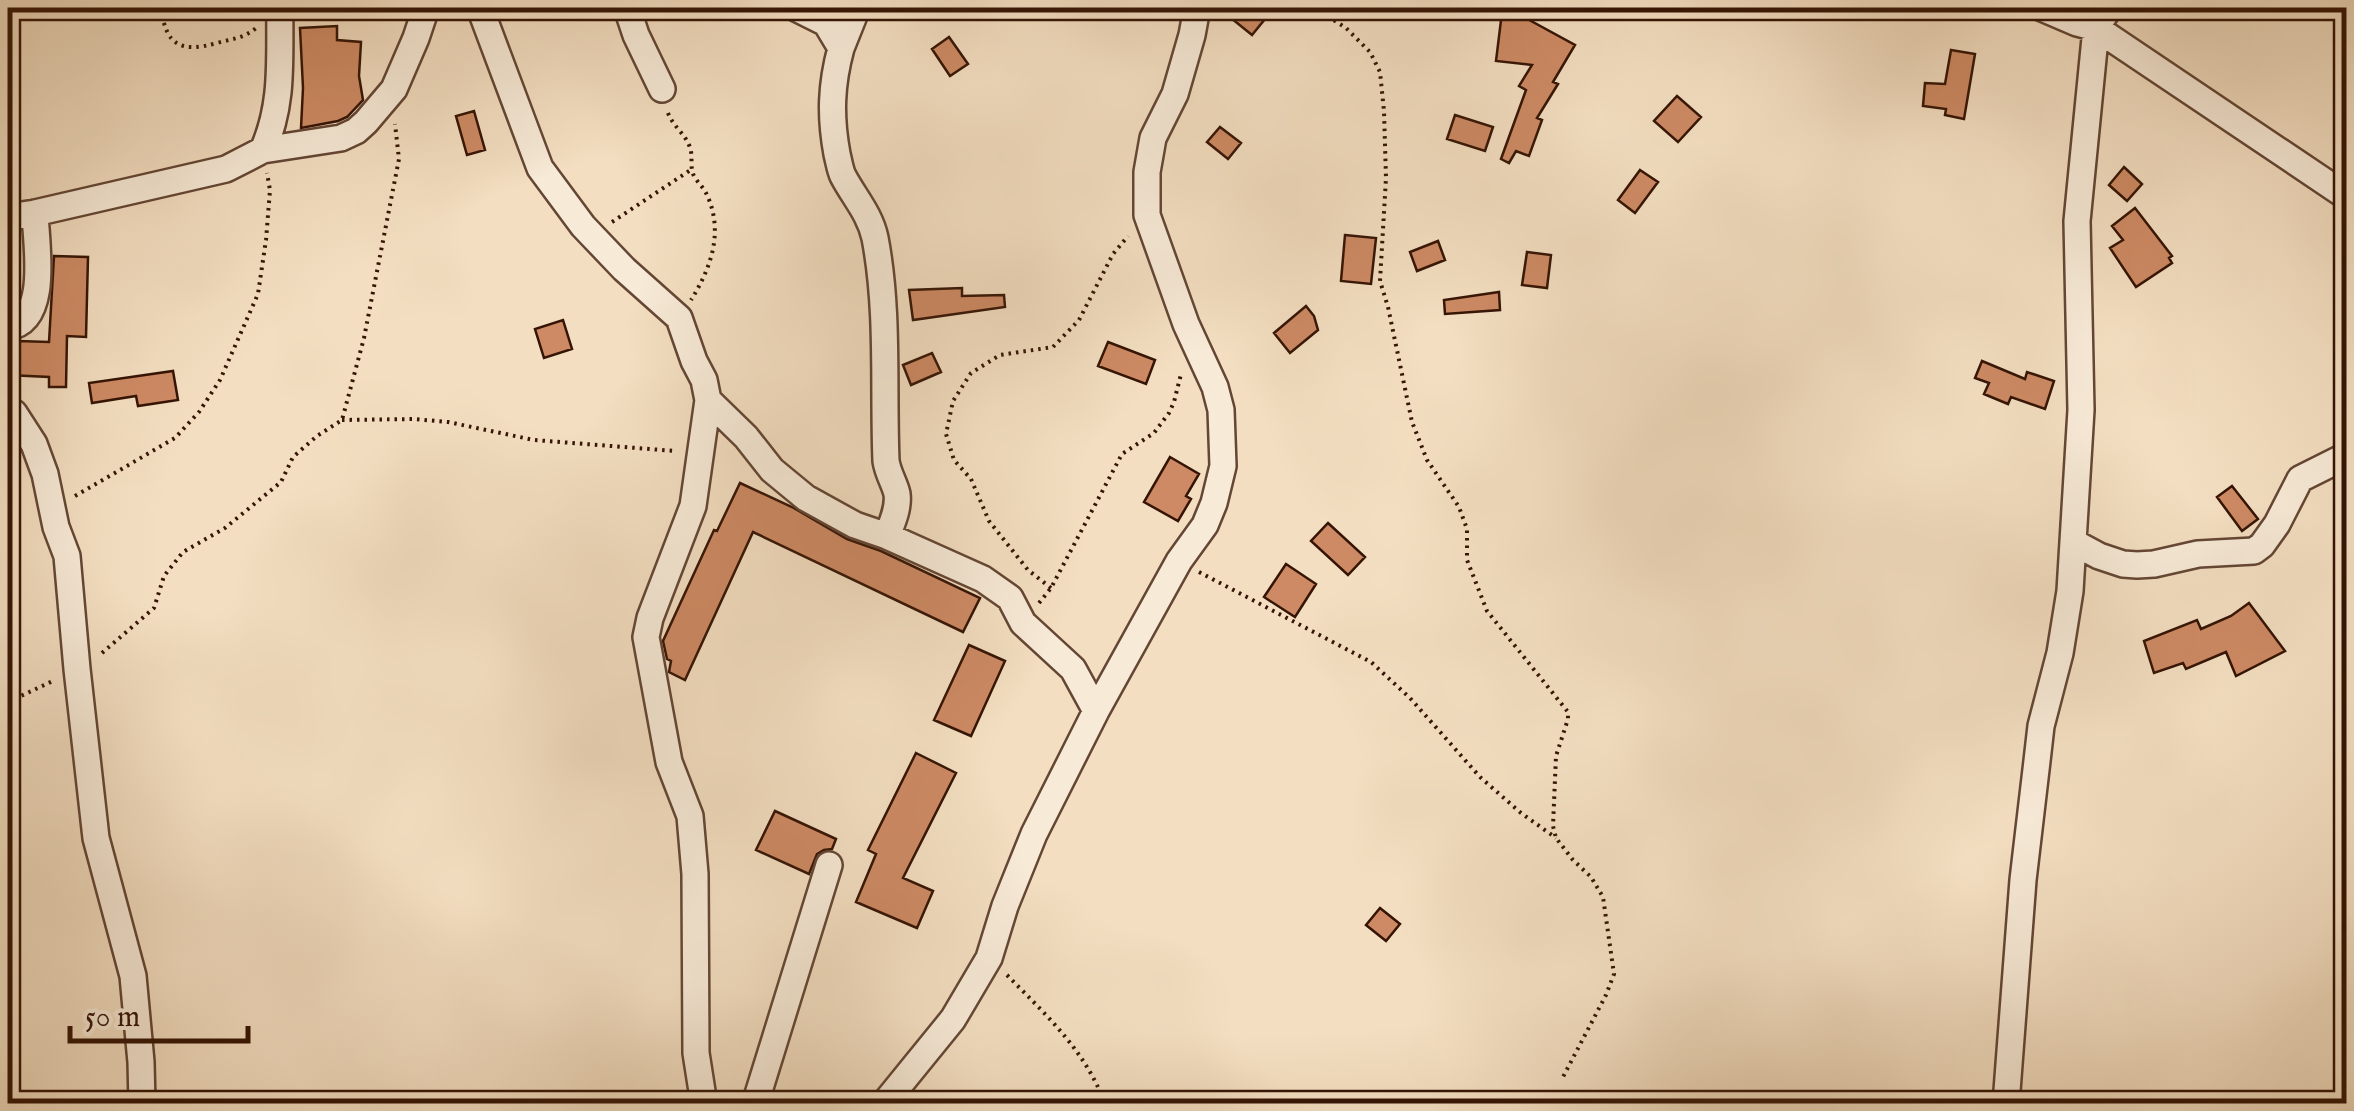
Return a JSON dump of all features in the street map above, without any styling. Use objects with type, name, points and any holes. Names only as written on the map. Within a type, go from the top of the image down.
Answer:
[{"type":"street","points":[[263,150],[278,106],[280,8]]},
{"type":"street","points":[[8,217],[226,169],[263,150],[341,138],[366,122],[394,89],[426,8]]},
{"type":"street","points":[[480,8],[540,168],[592,235],[679,318],[704,380],[708,400],[692,506],[646,636],[669,762],[690,816],[696,874],[696,1053],[704,1104]]},
{"type":"street","points":[[627,8],[662,89]]},
{"type":"street","points":[[796,8],[826,23],[841,48]]},
{"type":"street","points":[[857,8],[841,48],[831,98],[841,174],[874,232],[878,258],[886,461],[897,500],[887,536]]},
{"type":"street","points":[[884,1104],[953,1019],[989,958],[1034,834],[1096,711],[1179,561],[1206,525],[1214,504],[1223,466],[1221,410],[1147,215],[1146,172],[1154,138],[1175,94],[1197,8]]},
{"type":"street","points":[[2042,8],[2077,23],[2103,18],[2346,196]]},
{"type":"street","points":[[2006,1104],[2023,880],[2042,726],[2065,622],[2073,542],[2080,410],[2077,221],[2103,18]]},
{"type":"street","points":[[8,327],[23,320],[32,309],[37,292],[35,213]]},
{"type":"street","points":[[708,400],[746,437],[772,470],[806,498],[854,524],[983,579],[1010,598],[1023,622],[1073,669],[1096,711]]},
{"type":"street","points":[[8,408],[34,444],[67,556],[96,838],[133,976],[142,1104]]},
{"type":"street","points":[[2073,542],[2099,556],[2136,565],[2198,554],[2254,550],[2277,524],[2300,479],[2346,456]]},
{"type":"street","points":[[755,1104],[829,865]]},
{"type":"path","points":[[161,8],[168,37],[180,47],[202,47],[248,35],[280,8],[343,8]]},
{"type":"path","points":[[1316,8],[1346,28],[1370,52],[1380,72],[1386,178],[1380,281],[1412,422],[1428,460],[1459,506],[1467,529],[1468,560],[1487,610],[1567,708],[1568,719],[1556,756],[1556,838]]},
{"type":"path","points":[[342,420],[364,338],[399,159],[394,89]]},
{"type":"path","points":[[662,89],[672,123],[690,147],[692,170],[711,205],[715,243],[706,271],[679,318]]},
{"type":"path","points":[[54,509],[175,438],[199,412],[220,380],[258,294],[270,190],[263,150]]},
{"type":"path","points":[[592,235],[692,170]]},
{"type":"path","points":[[1051,588],[1028,570],[989,521],[971,479],[954,460],[946,434],[953,400],[971,372],[1000,355],[1053,347],[1078,320],[1113,254],[1147,215]]},
{"type":"path","points":[[1023,622],[1051,588],[1122,454],[1154,433],[1168,413],[1182,368]]},
{"type":"path","points":[[8,702],[98,656],[154,608],[164,576],[182,552],[226,528],[281,482],[293,457],[342,420],[414,418],[534,440],[700,454]]},
{"type":"path","points":[[1179,561],[1372,662],[1410,698],[1480,777],[1556,838],[1591,876],[1603,897],[1614,974],[1563,1076]]},
{"type":"path","points":[[989,958],[1062,1030],[1096,1079],[1105,1104]]},
{"type":"building","points":[[1239,8],[1274,8],[1252,35],[1231,18]]},
{"type":"building","points":[[1502,12],[1520,15],[1575,45],[1537,118],[1542,120],[1529,156],[1516,151],[1509,163],[1501,159],[1526,90],[1519,86],[1532,65],[1496,61]]},
{"type":"building","points":[[337,26],[337,40],[361,42],[359,76],[363,100],[347,117],[301,128],[300,28]]},
{"type":"building","points":[[949,37],[968,64],[950,76],[932,49]]},
{"type":"building","points":[[1951,50],[1975,54],[1964,119],[1945,115],[1946,109],[1923,106],[1925,83],[1945,84]]},
{"type":"building","points":[[1677,96],[1701,117],[1678,142],[1654,121]]},
{"type":"building","points":[[474,111],[485,150],[467,155],[456,116]]},
{"type":"building","points":[[1455,115],[1493,127],[1485,151],[1447,139]]},
{"type":"building","points":[[1220,127],[1241,143],[1228,159],[1207,142]]},
{"type":"building","points":[[2124,167],[2142,184],[2127,201],[2109,185]]},
{"type":"building","points":[[1640,170],[1658,182],[1635,213],[1618,200]]},
{"type":"building","points":[[2135,208],[2172,256],[2172,263],[2136,287],[2110,248],[2123,240],[2112,226]]},
{"type":"building","points":[[1345,235],[1376,238],[1371,284],[1341,281]]},
{"type":"building","points":[[1438,241],[1445,260],[1417,271],[1410,252]]},
{"type":"building","points":[[1527,252],[1551,255],[1547,288],[1522,285]]},
{"type":"building","points":[[54,256],[88,257],[86,337],[67,336],[66,387],[49,387],[49,377],[8,375],[8,343],[49,342]]},
{"type":"building","points":[[962,288],[962,296],[1004,295],[1005,307],[913,320],[909,290]]},
{"type":"building","points":[[1499,292],[1500,310],[1445,314],[1444,300]]},
{"type":"building","points":[[1306,306],[1318,330],[1290,353],[1274,333]]},
{"type":"building","points":[[563,320],[572,349],[544,358],[535,329]]},
{"type":"building","points":[[1108,342],[1155,360],[1146,384],[1098,366]]},
{"type":"building","points":[[932,353],[941,372],[911,385],[903,365]]},
{"type":"building","points":[[1982,361],[2025,379],[2027,372],[2054,381],[2045,409],[2011,397],[2008,404],[1984,394],[1989,383],[1975,378]]},
{"type":"building","points":[[173,371],[178,400],[138,406],[136,396],[92,403],[89,383]]},
{"type":"building","points":[[1170,457],[1199,474],[1178,521],[1144,502]]},
{"type":"building","points":[[740,483],[847,539],[980,598],[963,632],[753,532],[685,680],[669,672],[671,661],[663,641]]},
{"type":"building","points":[[2232,486],[2258,519],[2242,531],[2217,497]]},
{"type":"building","points":[[1328,523],[1365,557],[1348,575],[1311,541]]},
{"type":"building","points":[[1286,564],[1316,584],[1295,617],[1264,597]]},
{"type":"building","points":[[2249,603],[2285,651],[2236,676],[2226,652],[2186,669],[2183,663],[2154,673],[2144,641],[2197,620],[2201,629]]},
{"type":"building","points":[[969,645],[1005,661],[971,736],[934,720]]},
{"type":"building","points":[[916,753],[956,773],[903,878],[933,891],[917,928],[856,902],[876,854],[868,850]]},
{"type":"building","points":[[775,811],[836,839],[832,849],[817,854],[809,874],[756,850]]},
{"type":"building","points":[[1380,908],[1400,924],[1386,941],[1366,925]]}]
